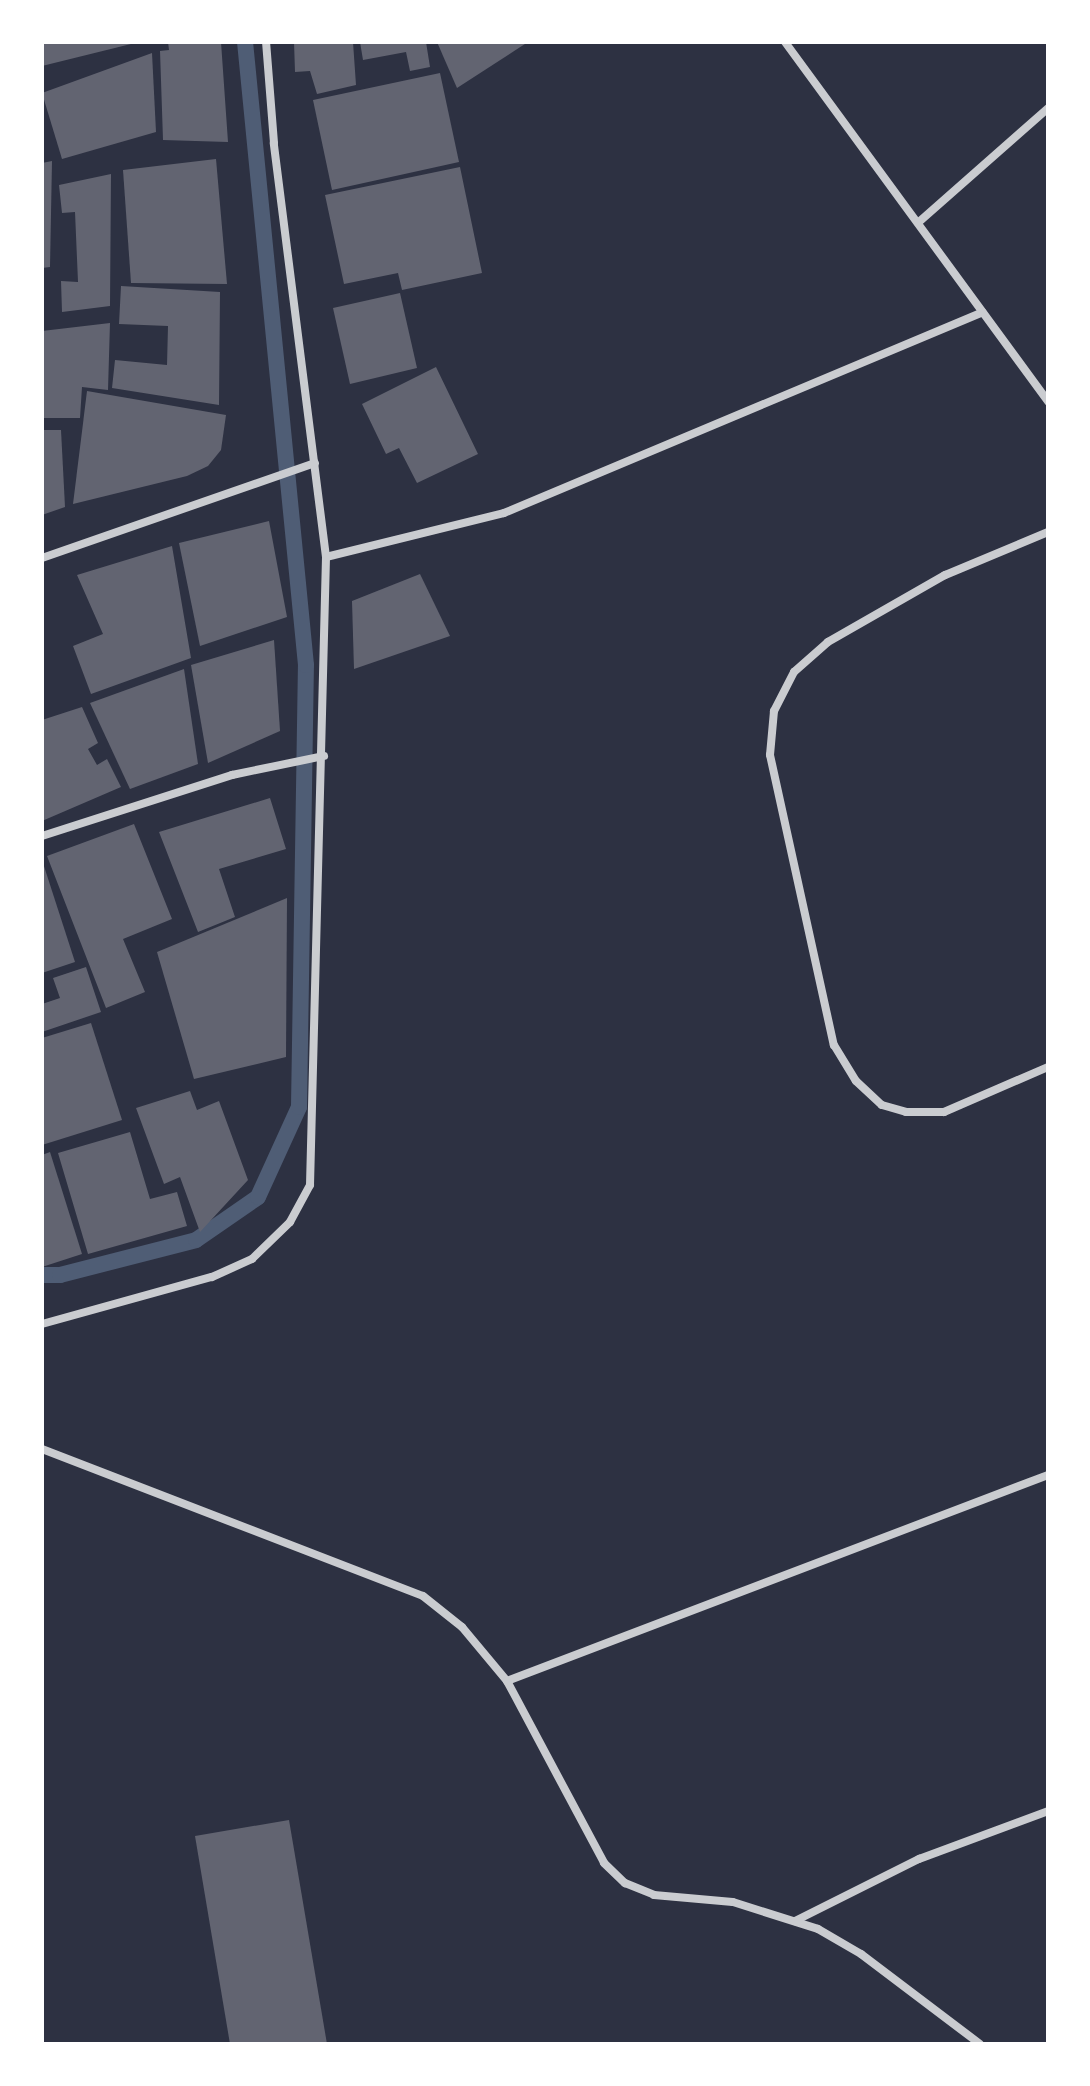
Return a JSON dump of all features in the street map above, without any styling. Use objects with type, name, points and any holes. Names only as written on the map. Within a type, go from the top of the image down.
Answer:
[{"type":"street","points":[[42,1324],[212,1277],[252,1259],[301,1205],[312,1166],[324,756],[326,557],[274,143],[266,42]]},
{"type":"street","points":[[785,42],[920,221],[1048,402]]},
{"type":"street","points":[[920,221],[1048,108]]},
{"type":"street","points":[[326,557],[504,513],[983,312]]},
{"type":"street","points":[[42,558],[315,463]]},
{"type":"street","points":[[1048,532],[945,575],[828,642],[787,685],[774,711],[770,755],[834,1045],[856,1081],[882,1105],[906,1112],[944,1112],[1048,1067]]},
{"type":"street","points":[[42,836],[232,775],[324,756]]},
{"type":"street","points":[[42,1449],[423,1596],[462,1627],[507,1681],[604,1863],[625,1883],[654,1895],[733,1902],[795,1921],[861,1954],[980,2044]]},
{"type":"street","points":[[507,1681],[1048,1475]]},
{"type":"street","points":[[795,1921],[919,1859],[1048,1811]]},
{"type":"building","points":[[42,42],[134,42],[135,43],[42,66]]},
{"type":"building","points":[[168,42],[221,42],[228,142],[163,140],[160,51],[169,50]]},
{"type":"building","points":[[294,42],[353,42],[356,85],[317,94],[310,71],[295,72]]},
{"type":"building","points":[[360,42],[426,42],[430,67],[410,71],[406,52],[363,60]]},
{"type":"building","points":[[437,42],[528,42],[457,88]]},
{"type":"building","points":[[152,53],[156,132],[62,159],[42,93]]},
{"type":"building","points":[[440,73],[459,162],[332,190],[313,100]]},
{"type":"building","points":[[216,159],[227,284],[131,283],[123,170]]},
{"type":"building","points":[[52,161],[50,267],[42,268],[42,163]]},
{"type":"building","points":[[460,167],[482,273],[402,290],[398,273],[344,284],[325,195]]},
{"type":"building","points":[[111,174],[110,306],[62,312],[61,281],[78,282],[75,212],[62,213],[59,185]]},
{"type":"building","points":[[121,286],[220,292],[219,405],[112,388],[115,360],[167,365],[168,326],[119,324]]},
{"type":"building","points":[[400,293],[417,368],[350,384],[333,308]]},
{"type":"building","points":[[110,323],[108,390],[82,387],[80,418],[42,418],[42,331]]},
{"type":"building","points":[[436,367],[478,454],[417,483],[399,448],[386,454],[362,404]]},
{"type":"building","points":[[87,391],[226,415],[221,450],[208,466],[187,476],[73,504]]},
{"type":"building","points":[[42,430],[61,430],[65,507],[42,515]]},
{"type":"building","points":[[269,521],[287,617],[200,646],[179,543]]},
{"type":"building","points":[[172,546],[191,658],[91,694],[73,646],[103,634],[77,575]]},
{"type":"building","points":[[420,574],[450,636],[354,669],[352,601]]},
{"type":"building","points":[[274,640],[280,731],[208,763],[191,665]]},
{"type":"building","points":[[184,669],[198,764],[130,789],[90,703]]},
{"type":"building","points":[[82,707],[98,743],[88,749],[97,765],[107,759],[121,787],[42,821],[42,720]]},
{"type":"building","points":[[270,798],[286,849],[219,869],[235,917],[198,932],[159,832]]},
{"type":"building","points":[[134,824],[172,919],[123,939],[145,992],[106,1008],[47,856]]},
{"type":"building","points":[[42,860],[75,962],[42,973]]},
{"type":"building","points":[[287,898],[286,1057],[194,1079],[157,952]]},
{"type":"building","points":[[86,967],[101,1012],[42,1032],[42,1004],[60,998],[53,978]]},
{"type":"building","points":[[91,1023],[122,1120],[42,1145],[42,1038]]},
{"type":"building","points":[[190,1091],[197,1110],[219,1101],[248,1180],[200,1232],[180,1177],[164,1184],[136,1108]]},
{"type":"building","points":[[130,1132],[150,1199],[177,1192],[187,1226],[88,1254],[58,1153]]},
{"type":"building","points":[[50,1152],[82,1254],[42,1267],[42,1155]]},
{"type":"building","points":[[289,1820],[327,2044],[230,2044],[195,1836]]},
{"type":"waterway","points":[[42,1275],[60,1275],[196,1240],[258,1197],[299,1107],[306,665],[245,42]]}]
